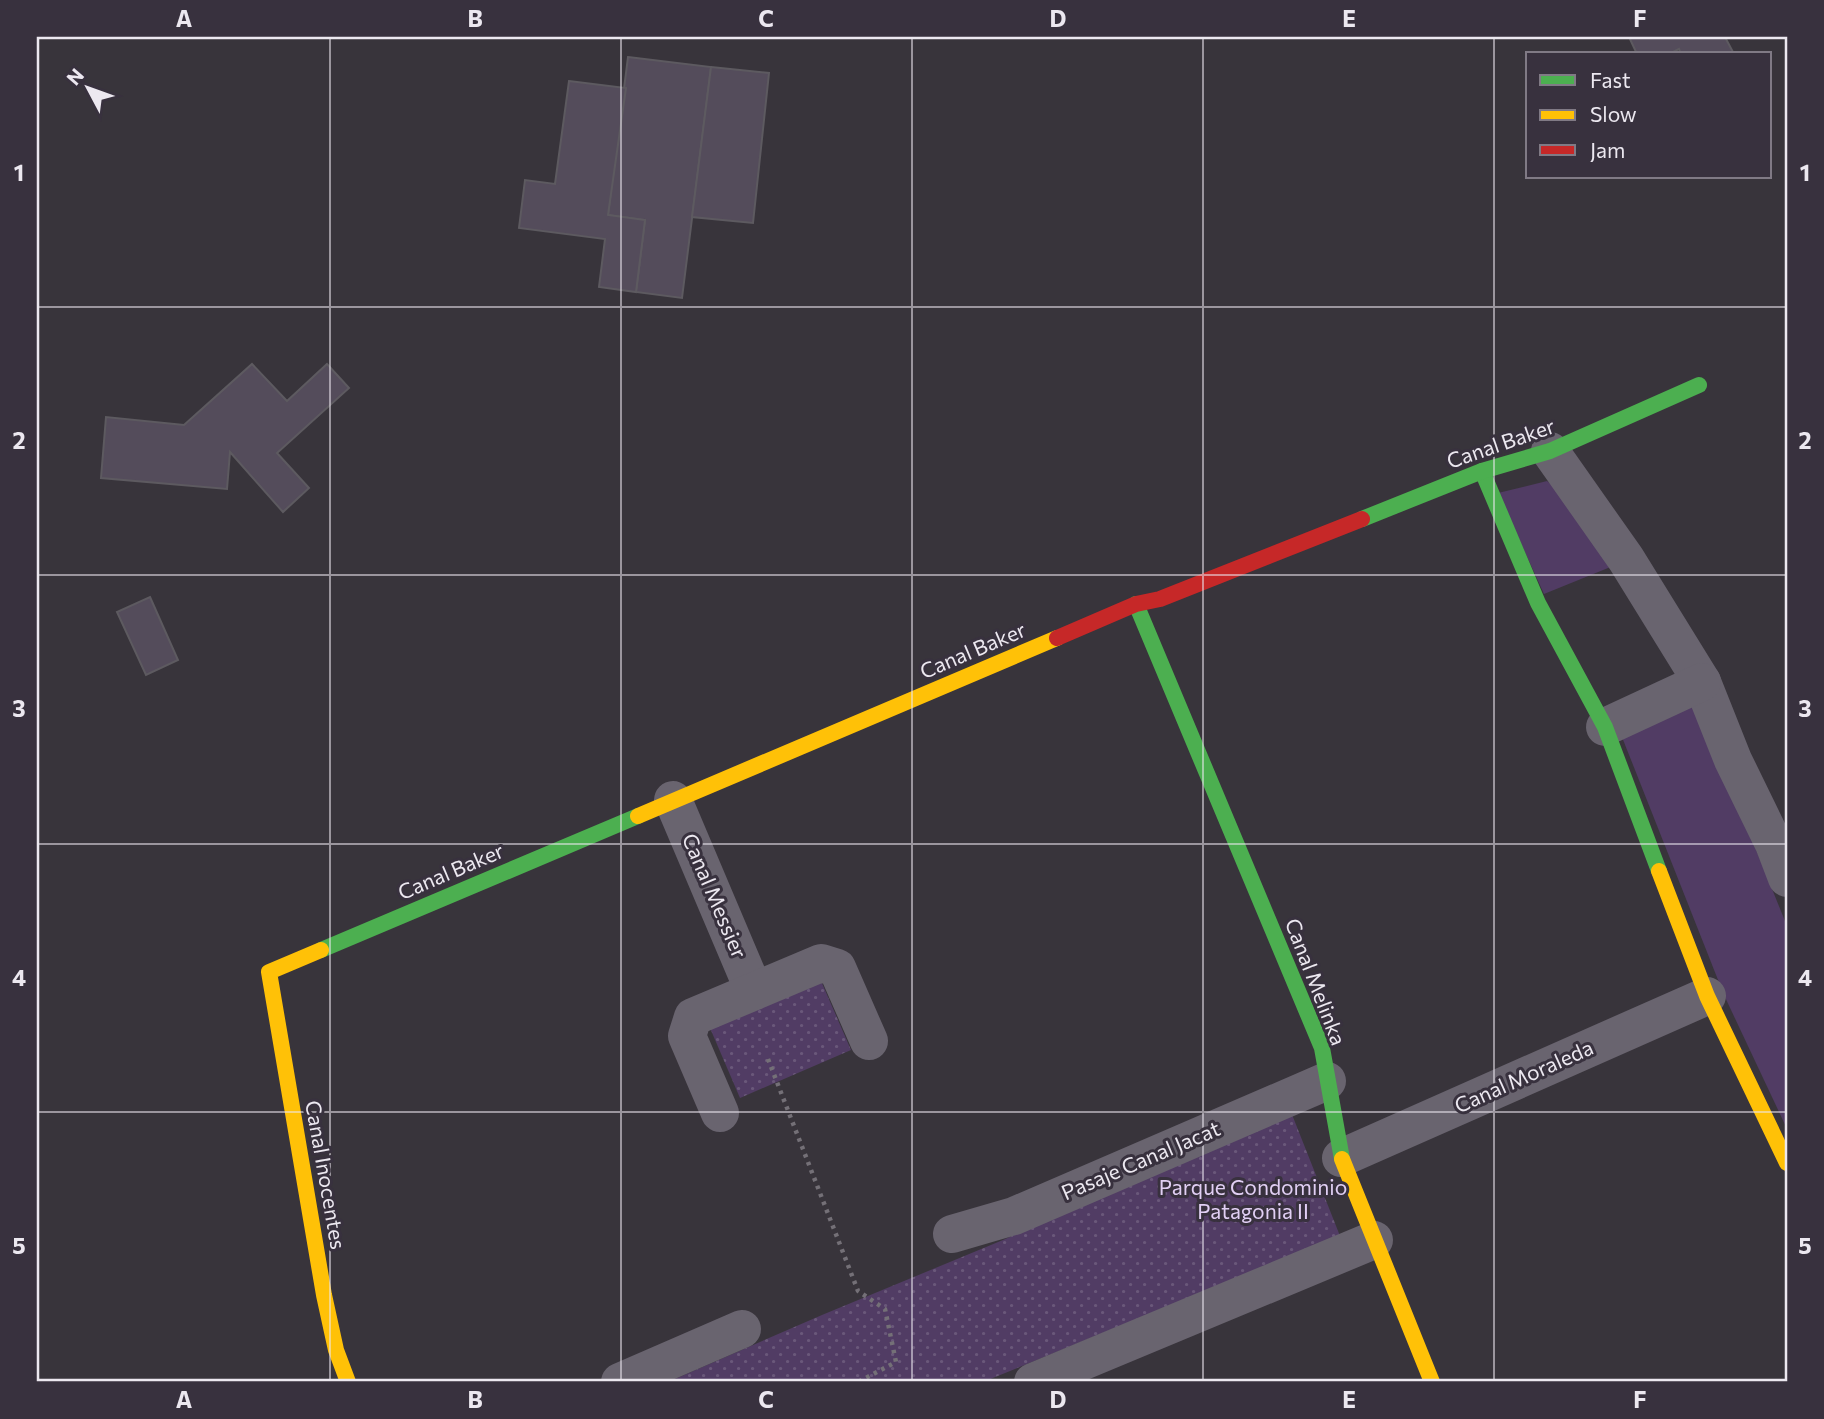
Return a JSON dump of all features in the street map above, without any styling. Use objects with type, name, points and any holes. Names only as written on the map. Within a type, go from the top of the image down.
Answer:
[{"type":"street","name":"Canal Baker","points":[[269,972],[1136,604],[1160,599],[1482,471],[1550,451],[1699,385]]},
{"type":"street","points":[[1550,451],[1626,559],[1702,682],[1733,760],[1774,844],[1787,878]]},
{"type":"street","points":[[1482,471],[1538,603],[1605,727],[1707,996],[1787,1163]]},
{"type":"street","name":"Canal Melinka","points":[[1136,604],[1322,1048],[1341,1158],[1432,1382]]},
{"type":"street","points":[[1605,727],[1702,682]]},
{"type":"street","name":"Canal Messier","points":[[673,800],[754,992]]},
{"type":"street","points":[[720,1113],[687,1036],[693,1017],[821,963],[837,968],[869,1041]]},
{"type":"street","name":"Canal Inocentes","points":[[269,972],[328,1318],[348,1382]]},
{"type":"street","name":"Canal Moraleda","points":[[1341,1158],[1707,996]]},
{"type":"street","name":"Pasaje Canal Jacat","points":[[952,1234],[1014,1216],[1327,1081]]},
{"type":"street","points":[[1033,1382],[1374,1240]]},
{"type":"street","points":[[620,1382],[743,1329]]},
{"type":"path","points":[[768,1059],[858,1291],[885,1309],[895,1362],[858,1382]]},
{"type":"green space","points":[[1547,481],[1573,502],[1613,566],[1544,594],[1498,493]]},
{"type":"green space","points":[[1692,701],[1724,770],[1787,926],[1787,1129],[1724,995],[1620,732]]},
{"type":"green space","points":[[818,974],[851,1050],[740,1098],[707,1021]]},
{"type":"green space","name":"Parque Condominio Patagonia II","points":[[1291,1112],[1340,1236],[983,1382],[668,1382],[1003,1240]]},
{"type":"building","points":[[1629,37],[1725,37],[1733,52],[1680,52],[1679,49],[1673,52],[1636,52]]},
{"type":"building","points":[[628,57],[711,67],[682,298],[636,292],[645,220],[608,215]]},
{"type":"building","points":[[711,67],[769,73],[753,223],[692,217]]},
{"type":"building","points":[[569,81],[626,88],[608,215],[645,220],[636,292],[599,287],[605,239],[519,228],[525,180],[555,184]]},
{"type":"building","points":[[252,364],[287,401],[327,364],[349,388],[277,453],[309,488],[283,512],[230,452],[227,489],[101,478],[106,417],[184,425]]},
{"type":"building","points":[[150,597],[178,660],[146,675],[117,612]]},
{"type":"traffic: fast","points":[[1362,519],[1482,471],[1550,451],[1699,385]]},
{"type":"traffic: fast","points":[[1482,471],[1538,603],[1605,727],[1659,871]]},
{"type":"traffic: fast","points":[[1136,604],[1322,1048],[1342,1159]]},
{"type":"traffic: fast","points":[[321,950],[638,816]]},
{"type":"traffic: slow","points":[[638,816],[1057,638]]},
{"type":"traffic: slow","points":[[1659,871],[1707,996],[1787,1163]]},
{"type":"traffic: slow","points":[[321,950],[269,972],[324,1295],[336,1350],[348,1382]]},
{"type":"traffic: slow","points":[[1342,1159],[1432,1382]]},
{"type":"traffic: jam","points":[[1057,638],[1136,604],[1160,599],[1362,519]]}]
